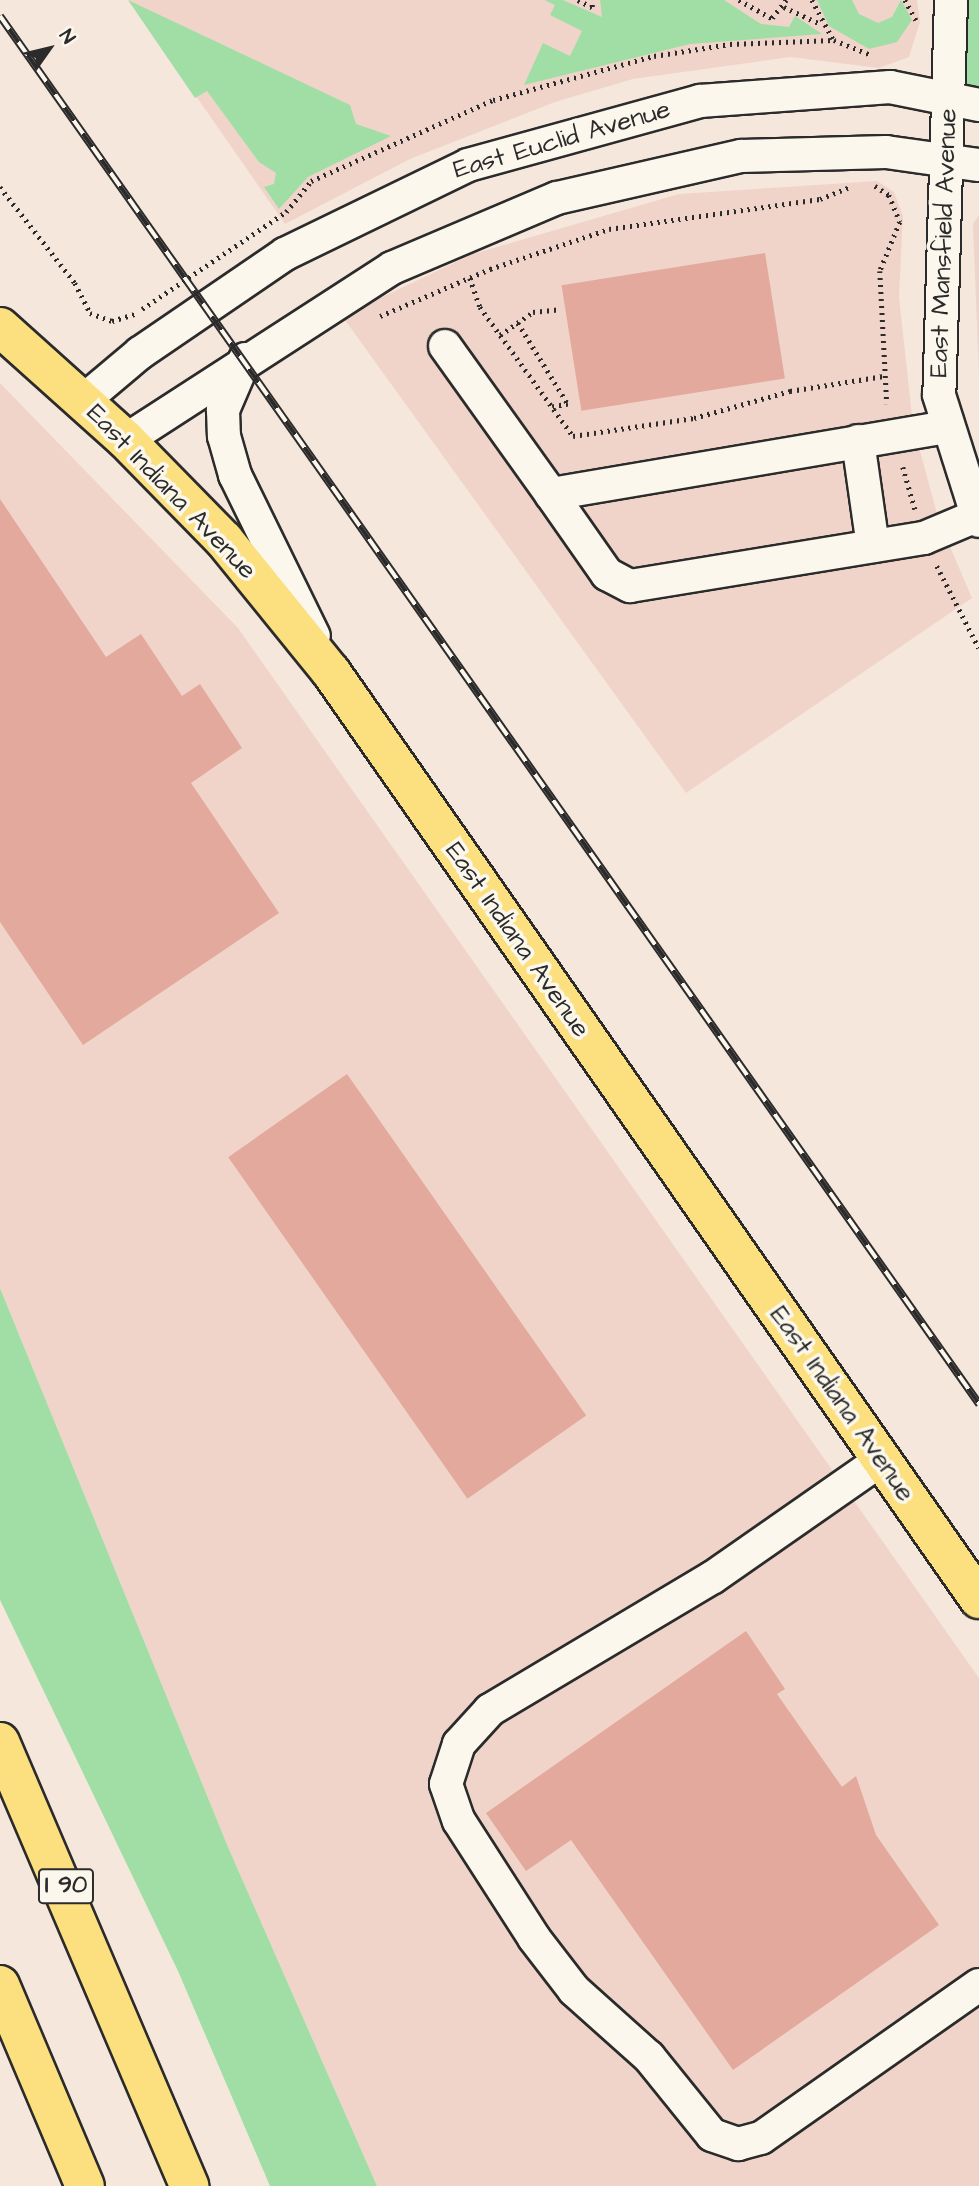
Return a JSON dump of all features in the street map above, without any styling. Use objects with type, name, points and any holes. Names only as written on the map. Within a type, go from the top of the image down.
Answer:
[{"type":"main road","name":"East Indiana Avenue","points":[[0,327],[126,440],[224,540],[331,672],[979,1599]]},
{"type":"main road","name":"I 90","points":[[0,1742],[189,2186]]},
{"type":"main road","points":[[0,1985],[85,2186]]},
{"type":"street","name":"East Mansfield Avenue","points":[[951,0],[964,102],[943,159],[936,324],[939,396],[978,519]]},
{"type":"street","name":"East Euclid Avenue","points":[[83,401],[140,353],[285,254],[468,165],[700,101],[890,87],[964,102]]},
{"type":"street","name":"East Euclid Avenue","points":[[126,440],[245,358],[439,244],[617,179],[741,156],[886,152],[979,165]]},
{"type":"street","points":[[445,346],[607,575],[630,586],[924,538],[978,519]]},
{"type":"street","points":[[245,358],[223,410],[223,436],[235,475],[331,672]]},
{"type":"street","points":[[551,494],[947,428]]},
{"type":"street","points":[[858,441],[873,546]]},
{"type":"street","points":[[881,1460],[713,1577],[490,1710],[459,1744],[446,1783],[459,1821],[542,1949],[573,1990],[649,2057],[712,2135],[738,2144],[761,2138],[979,1985]]},
{"type":"path","points":[[578,0],[592,7],[592,0]]},
{"type":"path","points":[[738,0],[772,18],[784,7],[786,0]]},
{"type":"path","points":[[812,0],[820,23],[834,40]]},
{"type":"path","points":[[905,0],[916,20]]},
{"type":"path","points":[[784,7],[820,23]]},
{"type":"path","points":[[0,187],[75,283],[90,313],[112,321],[133,316],[286,212],[312,181],[494,100],[654,56],[730,44],[834,40],[869,54]]},
{"type":"path","points":[[370,317],[392,315],[470,278],[609,229],[820,199],[858,183]]},
{"type":"path","points":[[866,184],[889,195],[900,222],[880,271],[884,376],[894,435],[924,538],[979,648]]},
{"type":"path","points":[[470,278],[500,335],[573,436],[694,418],[790,391],[884,376]]},
{"type":"path","points":[[500,335],[533,312],[560,309]]},
{"type":"path","points":[[518,323],[568,404],[552,407]]},
{"type":"shaded area","points":[[129,0],[917,0],[920,22],[909,57],[879,68],[790,57],[633,79],[555,102],[410,159],[285,224]]},
{"type":"shaded area","points":[[877,181],[894,192],[903,216],[899,297],[913,425],[939,521],[972,598],[686,793],[342,316],[473,254],[679,194]]},
{"type":"shaded area","points":[[979,215],[979,378],[973,224]]},
{"type":"shaded area","points":[[0,383],[238,628],[979,1678],[979,2186],[377,2186],[228,1847],[0,1288]]},
{"type":"green space","points":[[128,0],[350,105],[356,124],[391,136],[308,177],[279,209],[264,187],[274,184],[276,173],[259,162],[207,91],[195,98]]},
{"type":"green space","points":[[544,0],[563,0],[602,17],[600,0],[724,0],[761,24],[789,27],[795,16],[822,34],[690,44],[524,85],[543,43],[570,56],[582,31],[550,15],[555,5]]},
{"type":"green space","points":[[817,0],[852,0],[859,14],[878,23],[892,17],[901,0],[912,20],[897,42],[869,49],[829,26]]},
{"type":"green space","points":[[951,0],[979,0],[979,98],[951,98]]},
{"type":"green space","points":[[0,1288],[228,1847],[377,2186],[270,2186],[178,1971],[0,1600]]},
{"type":"building","points":[[765,253],[785,378],[581,411],[562,285]]},
{"type":"building","points":[[0,499],[106,657],[141,634],[182,696],[200,684],[242,748],[191,783],[279,913],[83,1045],[0,922]]},
{"type":"building","points":[[347,1074],[586,1416],[467,1499],[228,1157]]},
{"type":"building","points":[[746,1631],[785,1689],[777,1694],[842,1787],[856,1776],[876,1835],[939,1925],[733,2070],[571,1840],[526,1871],[486,1813]]},
{"type":"railway","points":[[0,16],[979,1404]]}]
